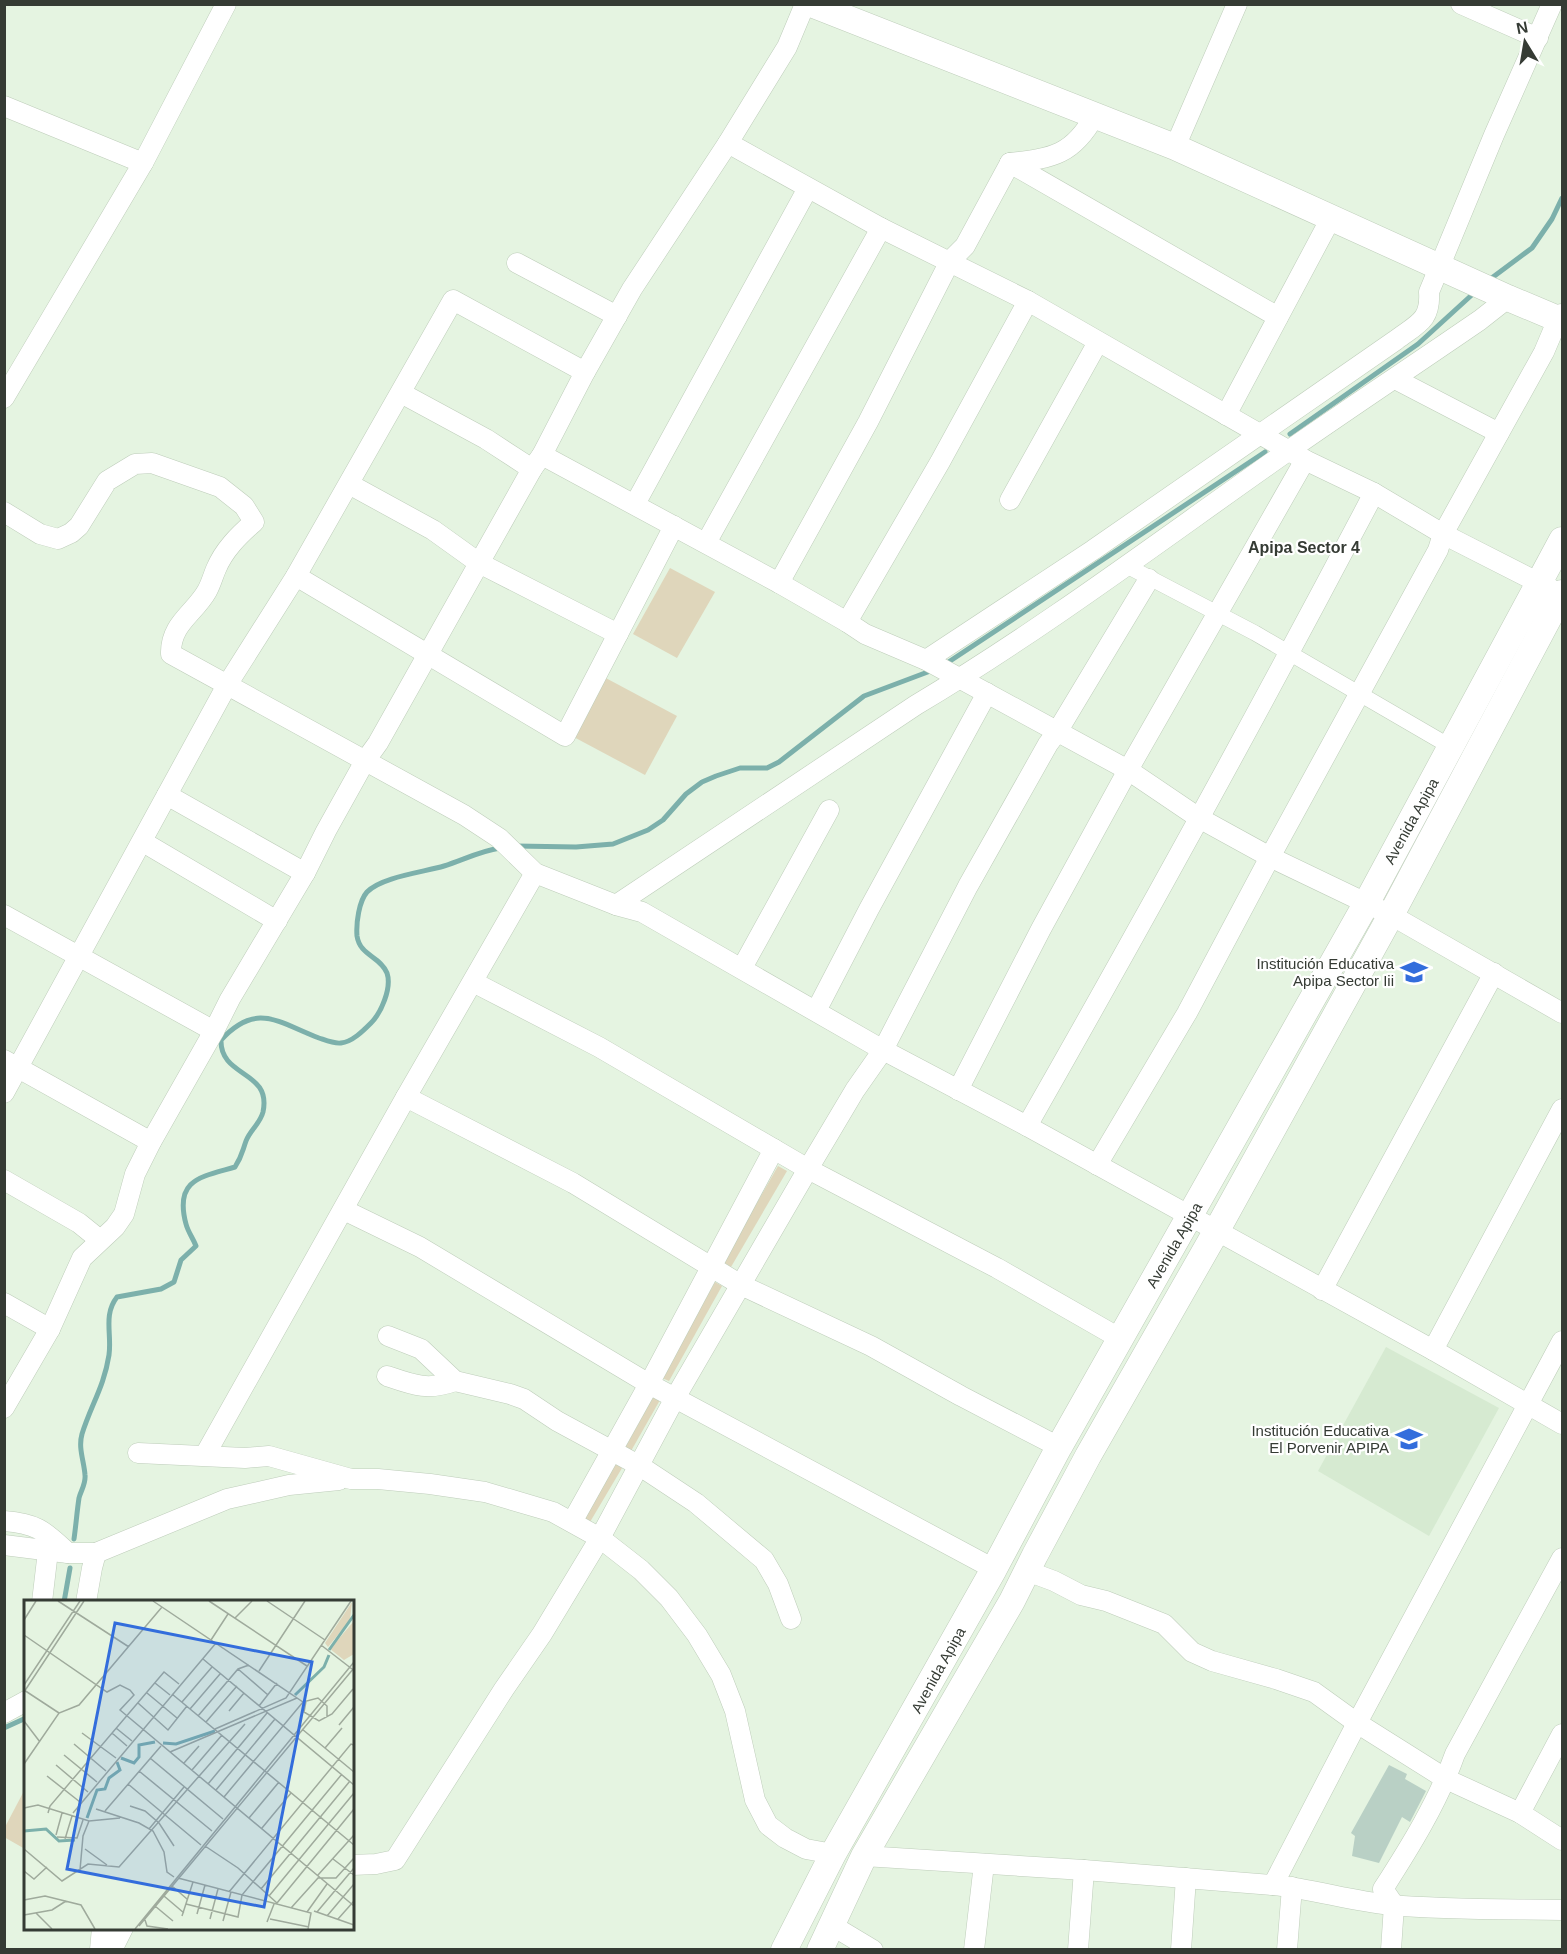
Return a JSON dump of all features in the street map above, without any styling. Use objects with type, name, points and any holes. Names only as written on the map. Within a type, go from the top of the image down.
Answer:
[{"type":"street","points":[[4,398],[143,163],[226,4]]},
{"type":"street","points":[[4,1408],[50,1329],[82,1258],[115,1227],[124,1214],[135,1174],[151,1142],[230,999],[305,873],[326,831],[537,462],[632,289],[728,143],[787,47],[805,4]]},
{"type":"street","points":[[811,4],[1175,147],[1508,298],[1560,318],[1544,352],[1443,534],[1438,550],[1187,1013],[1096,1165]]},
{"type":"street","points":[[1175,147],[1237,4]]},
{"type":"street","points":[[1461,4],[1538,38]]},
{"type":"street","points":[[926,660],[1093,550],[1396,340],[1426,316],[1430,306],[1429,292],[1494,135],[1552,4]]},
{"type":"street","points":[[4,106],[143,163]]},
{"type":"street","points":[[1010,163],[1052,157],[1061,152],[1080,137],[1095,115]]},
{"type":"street","points":[[728,143],[880,228],[1028,302],[1226,416],[1297,455],[1374,493],[1443,534],[1557,591]]},
{"type":"street","points":[[779,583],[868,422],[950,261],[965,246],[1010,163]]},
{"type":"street","points":[[1010,163],[1278,317]]},
{"type":"street","points":[[634,504],[808,188]]},
{"type":"street","points":[[1226,416],[1331,218]]},
{"type":"street","points":[[706,543],[880,228]]},
{"type":"street","points":[[517,263],[617,316]]},
{"type":"street","points":[[616,905],[1297,455],[1395,379],[1508,298]]},
{"type":"street","points":[[4,1093],[11,1064],[80,956],[227,685],[296,576],[453,300],[585,372]]},
{"type":"street","points":[[847,622],[940,462],[1028,302]]},
{"type":"street","points":[[1010,500],[1098,342]]},
{"type":"street","points":[[1395,379],[1499,433]]},
{"type":"street","points":[[401,393],[486,439],[634,504],[779,583],[865,634],[926,660],[1128,770],[1199,818],[1270,857],[1391,915],[1563,1013]]},
{"type":"street","points":[[958,1090],[1041,929],[1128,770],[1217,615],[1297,455]]},
{"type":"street","points":[[4,512],[40,534],[58,539],[79,526],[107,481],[135,464],[152,463],[220,488],[244,506],[254,522],[238,536],[223,555],[207,591],[175,631],[171,642],[171,654],[464,815],[499,837],[535,873],[616,905],[642,912],[883,1050],[1217,1230],[1563,1424]]},
{"type":"street","points":[[349,484],[433,531],[479,563],[618,634]]},
{"type":"street","points":[[1027,1126],[1289,654],[1374,493]]},
{"type":"street","points":[[296,576],[565,736],[674,526]]},
{"type":"street","name":"Avenida Apipa","points":[[820,1950],[864,1856],[1012,1600],[1088,1456],[1217,1230],[1391,915],[1557,591],[1563,540]]},
{"type":"street","points":[[1127,566],[1255,633],[1452,747]]},
{"type":"street","points":[[354,1865],[394,1860],[504,1689],[543,1634],[600,1538],[675,1398],[741,1284],[855,1090],[883,1050],[968,886],[1048,744],[1149,579]]},
{"type":"street","name":"Avenida Apipa","points":[[784,1950],[833,1854],[1452,747],[1557,591]]},
{"type":"street","points":[[816,1011],[987,693]]},
{"type":"street","points":[[167,795],[305,873]]},
{"type":"street","points":[[742,968],[829,810]]},
{"type":"street","points":[[143,842],[277,921]]},
{"type":"street","points":[[205,1455],[535,873]]},
{"type":"street","points":[[4,915],[214,1031]]},
{"type":"street","points":[[1322,1290],[1494,974]]},
{"type":"street","points":[[472,982],[599,1047],[808,1169],[998,1268],[1120,1339]]},
{"type":"street","points":[[11,1064],[151,1142]]},
{"type":"street","points":[[406,1098],[573,1183],[741,1284],[871,1346],[1059,1447]]},
{"type":"street","points":[[1433,1350],[1563,1109]]},
{"type":"street","points":[[572,1522],[649,1384],[774,1149]]},
{"type":"street","points":[[4,1180],[79,1223],[100,1240]]},
{"type":"street","points":[[344,1210],[430,1253],[649,1384],[994,1569]]},
{"type":"street","points":[[4,1303],[50,1329]]},
{"type":"street","points":[[388,1336],[421,1349],[455,1381],[524,1399],[557,1421],[640,1466],[696,1503],[764,1560],[778,1584],[791,1619]]},
{"type":"street","points":[[1287,1950],[1283,1886],[1357,1723],[1563,1341]]},
{"type":"street","points":[[387,1376],[412,1385],[428,1387],[455,1381]]},
{"type":"street","points":[[138,1453],[245,1458],[269,1456],[351,1479]]},
{"type":"street","points":[[4,1545],[69,1553],[96,1553],[227,1499],[289,1485],[351,1479],[430,1484],[485,1492],[553,1512],[600,1538],[642,1570],[669,1598],[697,1635],[721,1675],[735,1711],[755,1800],[768,1825],[784,1838],[806,1849],[833,1854]]},
{"type":"street","points":[[4,1521],[27,1523],[41,1528],[69,1553]]},
{"type":"street","points":[[42,1600],[48,1551]]},
{"type":"street","points":[[86,1600],[96,1553]]},
{"type":"street","points":[[1391,1950],[1394,1905],[1383,1889],[1399,1867],[1446,1779],[1455,1754],[1563,1558]]},
{"type":"street","points":[[1027,1571],[1054,1581],[1081,1595],[1106,1601],[1164,1624],[1192,1652],[1212,1661],[1314,1692],[1357,1723],[1446,1779],[1520,1813],[1563,1840]]},
{"type":"street","points":[[4,1713],[24,1702]]},
{"type":"street","points":[[1520,1813],[1563,1734]]},
{"type":"street","points":[[864,1856],[1283,1886],[1347,1900],[1394,1905],[1563,1910]]},
{"type":"street","points":[[974,1950],[984,1864]]},
{"type":"street","points":[[1078,1950],[1084,1870]]},
{"type":"street","points":[[1181,1950],[1186,1878]]},
{"type":"street","points":[[833,1926],[873,1950]]},
{"type":"street","points":[[100,1950],[102,1930]]},
{"type":"street","points":[[112,1950],[122,1930]]},
{"type":"shaded area","points":[[670,568],[715,592],[677,658],[633,634]]},
{"type":"shaded area","points":[[602,676],[677,716],[645,775],[570,735]]},
{"type":"shaded area","points":[[778,1166],[787,1171],[731,1267],[723,1262]]},
{"type":"shaded area","points":[[715,1282],[722,1286],[669,1381],[662,1378]]},
{"type":"shaded area","name":"Institución Educativa El Porvenir APIPA","points":[[1386,1347],[1499,1408],[1429,1536],[1318,1471]]},
{"type":"shaded area","points":[[653,1397],[660,1400],[631,1451],[625,1448]]},
{"type":"shaded area","points":[[616,1464],[622,1468],[590,1522],[583,1518]]},
{"type":"shaded area","points":[[24,1791],[24,1848],[4,1837],[5,1827]]},
{"type":"building","points":[[1389,1765],[1407,1774],[1405,1779],[1426,1791],[1410,1822],[1402,1817],[1379,1863],[1352,1856],[1355,1836],[1351,1833]]},
{"type":"waterway","points":[[1489,280],[1532,248],[1552,219],[1562,198]]},
{"type":"waterway","points":[[1290,434],[1418,344],[1475,292]]},
{"type":"waterway","points":[[944,665],[1265,452]]},
{"type":"waterway","points":[[516,846],[576,847],[613,844],[648,830],[663,820],[686,794],[702,782],[740,768],[767,768],[779,762],[864,696],[933,670]]},
{"type":"waterway","points":[[74,1539],[79,1498],[85,1478],[81,1439],[107,1366],[110,1347],[109,1318],[113,1304],[117,1297],[161,1289],[174,1282],[181,1260],[196,1246],[187,1227],[183,1209],[187,1189],[201,1178],[235,1167],[248,1137],[263,1112],[264,1098],[260,1088],[228,1061],[223,1052],[221,1040],[234,1028],[257,1018],[280,1022],[333,1042],[345,1042],[361,1033],[378,1013],[385,1000],[388,986],[384,967],[362,948],[357,936],[359,912],[367,892],[382,882],[500,848]]},
{"type":"waterway","points":[[64,1600],[70,1568]]},
{"type":"waterway","points":[[4,1728],[24,1719]]},
{"type":"place","name":"Institución Educativa Apipa Sector Iii","points":[[1414,972]]},
{"type":"place","name":"Institución Educativa El Porvenir APIPA","points":[[1409,1439]]},
{"type":"district","name":"Apipa Sector 4","points":[[1304,547]]}]
